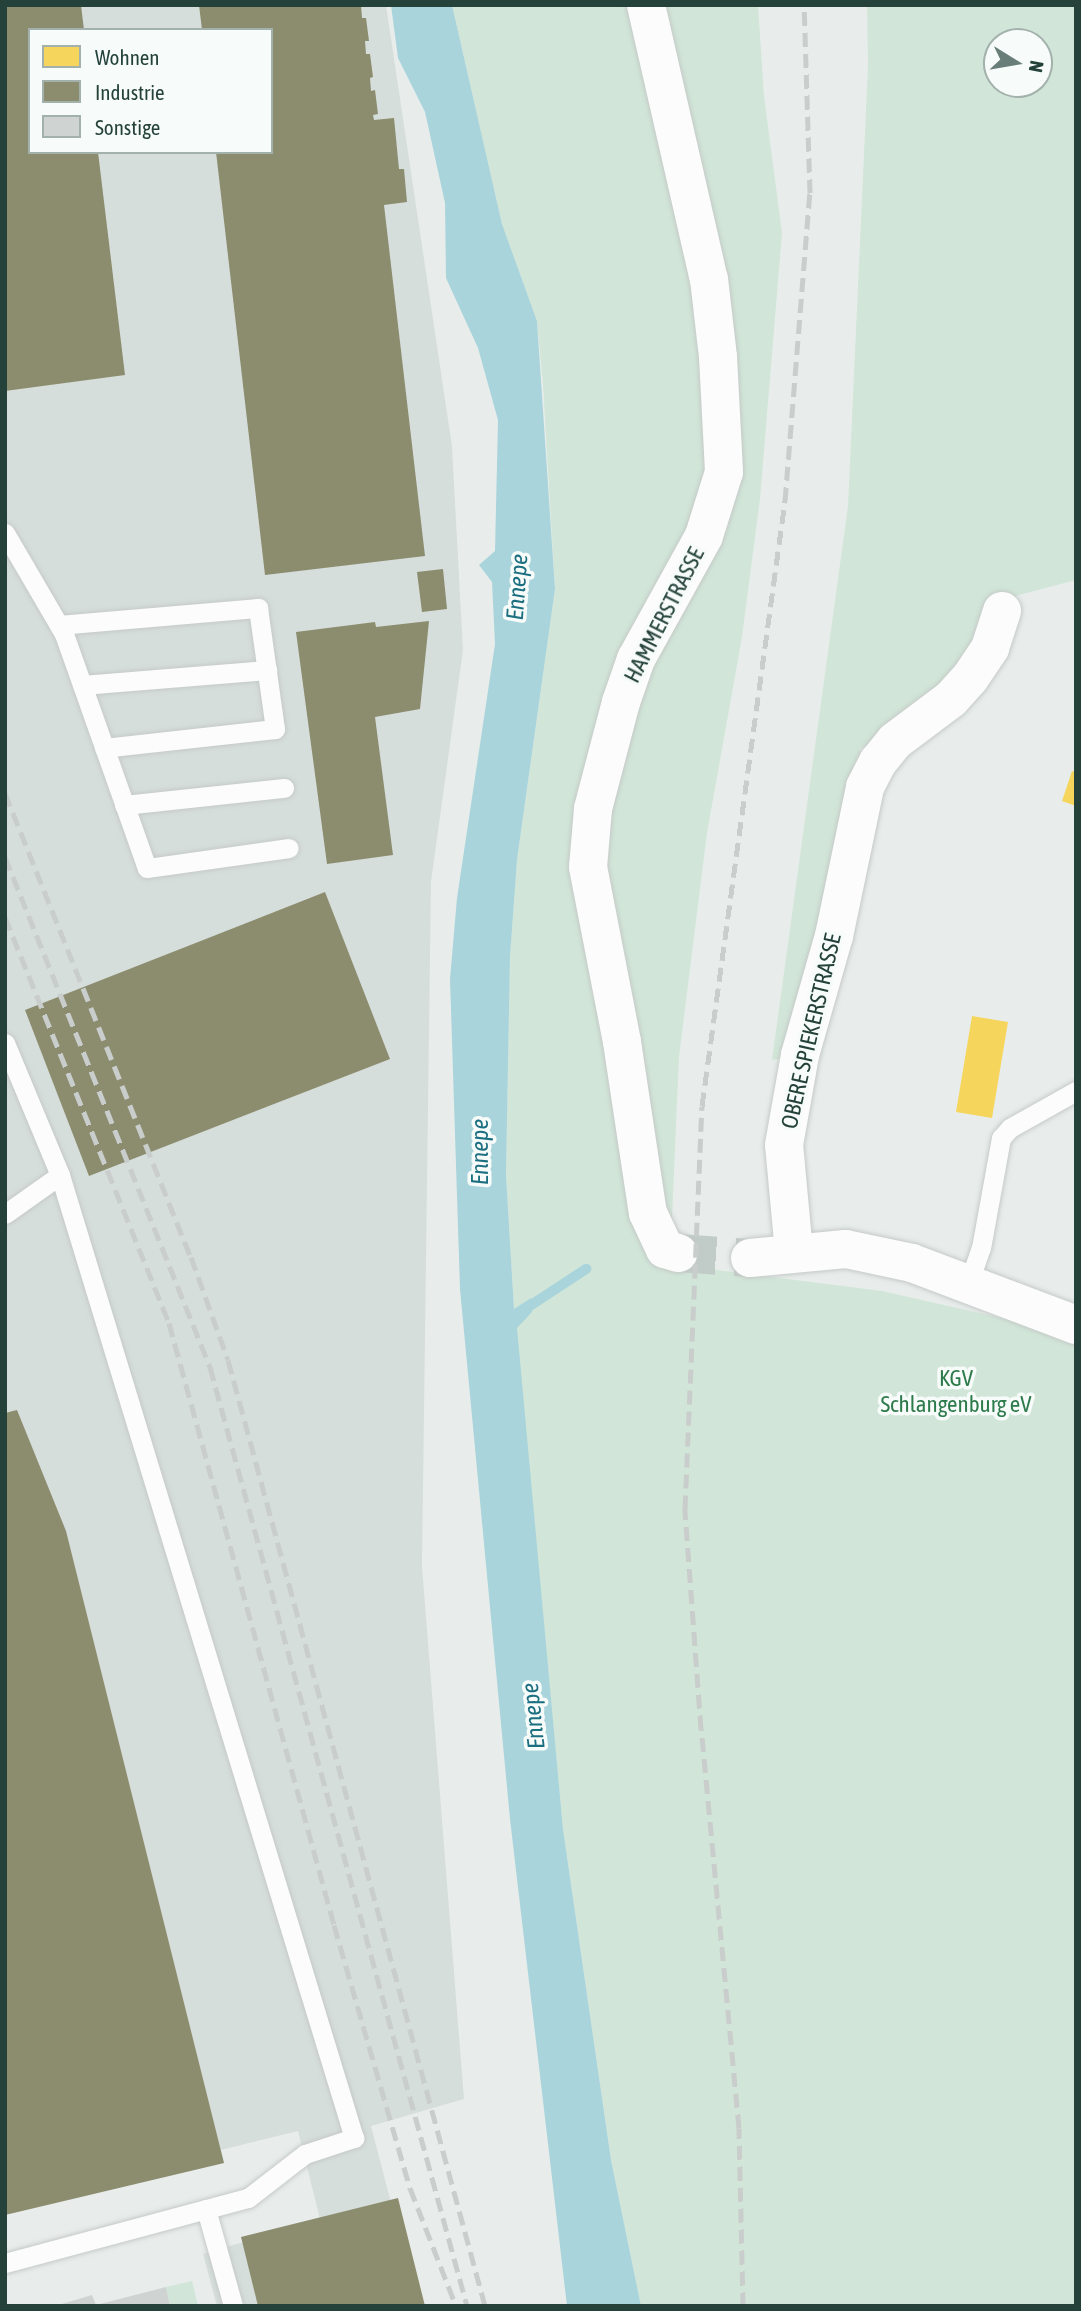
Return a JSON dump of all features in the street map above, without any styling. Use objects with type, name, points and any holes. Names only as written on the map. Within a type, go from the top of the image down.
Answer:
[{"type":"street","name":"HAMMERSTRASSE","points":[[646,5],[709,279],[718,357],[724,472],[704,536],[636,659],[621,702],[593,809],[588,867],[622,1042],[648,1213],[665,1249],[678,1253]]},
{"type":"street","name":"OBERE SPIEKERSTRASSE","points":[[793,1252],[784,1145],[800,1055],[834,936],[865,787],[878,762],[895,741],[951,699],[970,678],[990,648],[1002,611]]},
{"type":"street","points":[[750,1258],[846,1249],[912,1263],[969,1282],[1076,1325]]},
{"type":"lane","points":[[5,533],[59,625],[146,868],[289,848]]},
{"type":"lane","points":[[59,625],[258,608],[275,729],[104,748]]},
{"type":"lane","points":[[82,685],[267,670]]},
{"type":"lane","points":[[124,805],[284,788]]},
{"type":"lane","points":[[5,1043],[60,1175],[354,2138],[304,2154],[248,2198],[5,2263]]},
{"type":"lane","points":[[969,1282],[981,1248],[1002,1138],[1010,1128],[1076,1091]]},
{"type":"lane","points":[[5,1214],[60,1175]]},
{"type":"lane","points":[[205,2209],[233,2306]]},
{"type":"shaded area","points":[[5,5],[386,5],[452,446],[463,650],[431,882],[422,1566],[464,2099],[371,2126],[418,2306],[217,2306],[203,2254],[320,2219],[298,2131],[221,2150],[224,2163],[5,2215]]},
{"type":"green space","name":"KGV Schlangenburg eV","points":[[452,5],[758,5],[764,96],[782,233],[760,499],[742,637],[707,833],[679,1057],[670,1264],[882,1291],[1076,1335],[1076,2306],[641,2306],[611,2160],[563,1829],[516,1327],[532,1312],[531,1299],[514,1310],[506,1175],[510,957],[517,860],[555,589],[543,385],[537,321],[502,224]]},
{"type":"green space","points":[[867,5],[1076,5],[1076,580],[992,602],[971,661],[876,742],[860,748],[865,787],[800,1055],[772,1060],[848,506],[868,66]]},
{"type":"green space","points":[[192,2281],[198,2306],[170,2306],[166,2287]]},
{"type":"water","name":"Ennepe","points":[[391,5],[452,5],[502,224],[537,321],[555,589],[517,860],[510,957],[506,1175],[514,1309],[531,1298],[532,1312],[517,1328],[563,1829],[611,2160],[641,2306],[567,2306],[510,1819],[460,1289],[450,979],[457,898],[495,644],[492,582],[479,565],[495,551],[498,420],[478,348],[446,278],[445,203],[425,112],[398,58]]},
{"type":"building: Wohnen","points":[[1072,771],[1076,772],[1076,806],[1062,801]]},
{"type":"building: Wohnen","points":[[972,1016],[1008,1022],[992,1118],[956,1112]]},
{"type":"building: Industrie","points":[[5,5],[81,5],[84,28],[28,28],[28,154],[98,154],[125,375],[5,391]]},
{"type":"building: Industrie","points":[[199,5],[361,5],[369,41],[365,41],[373,77],[370,78],[371,91],[375,90],[378,114],[373,115],[374,120],[394,118],[399,169],[404,169],[407,202],[384,205],[425,556],[265,575],[216,154],[273,154],[273,28],[202,28]]},
{"type":"building: Industrie","points":[[443,569],[447,609],[422,612],[417,572]]},
{"type":"building: Industrie","points":[[429,621],[420,709],[375,717],[393,855],[327,864],[296,632],[375,622],[376,627]]},
{"type":"building: Industrie","points":[[325,892],[390,1059],[89,1176],[25,1010]]},
{"type":"building: Industrie","points":[[17,1410],[66,1531],[224,2163],[5,2215],[5,1413]]},
{"type":"building: Industrie","points":[[398,2198],[425,2306],[258,2306],[241,2237]]},
{"type":"building: Sonstige","points":[[166,2287],[170,2306],[55,2306],[92,2295],[96,2305]]},
{"type":"waterway","points":[[522,1311],[586,1269]]},
{"type":"tunnel","points":[[678,1253],[750,1258]]},
{"type":"railway","points":[[743,2306],[739,2128],[701,1729],[685,1509],[702,1106],[785,501],[810,193],[804,5]]},
{"type":"railway","points":[[5,793],[191,1257],[228,1360],[485,2306]]},
{"type":"railway","points":[[5,857],[210,1367],[467,2306]]},
{"type":"railway","points":[[5,917],[169,1323],[334,1925],[410,2188],[456,2306]]}]
